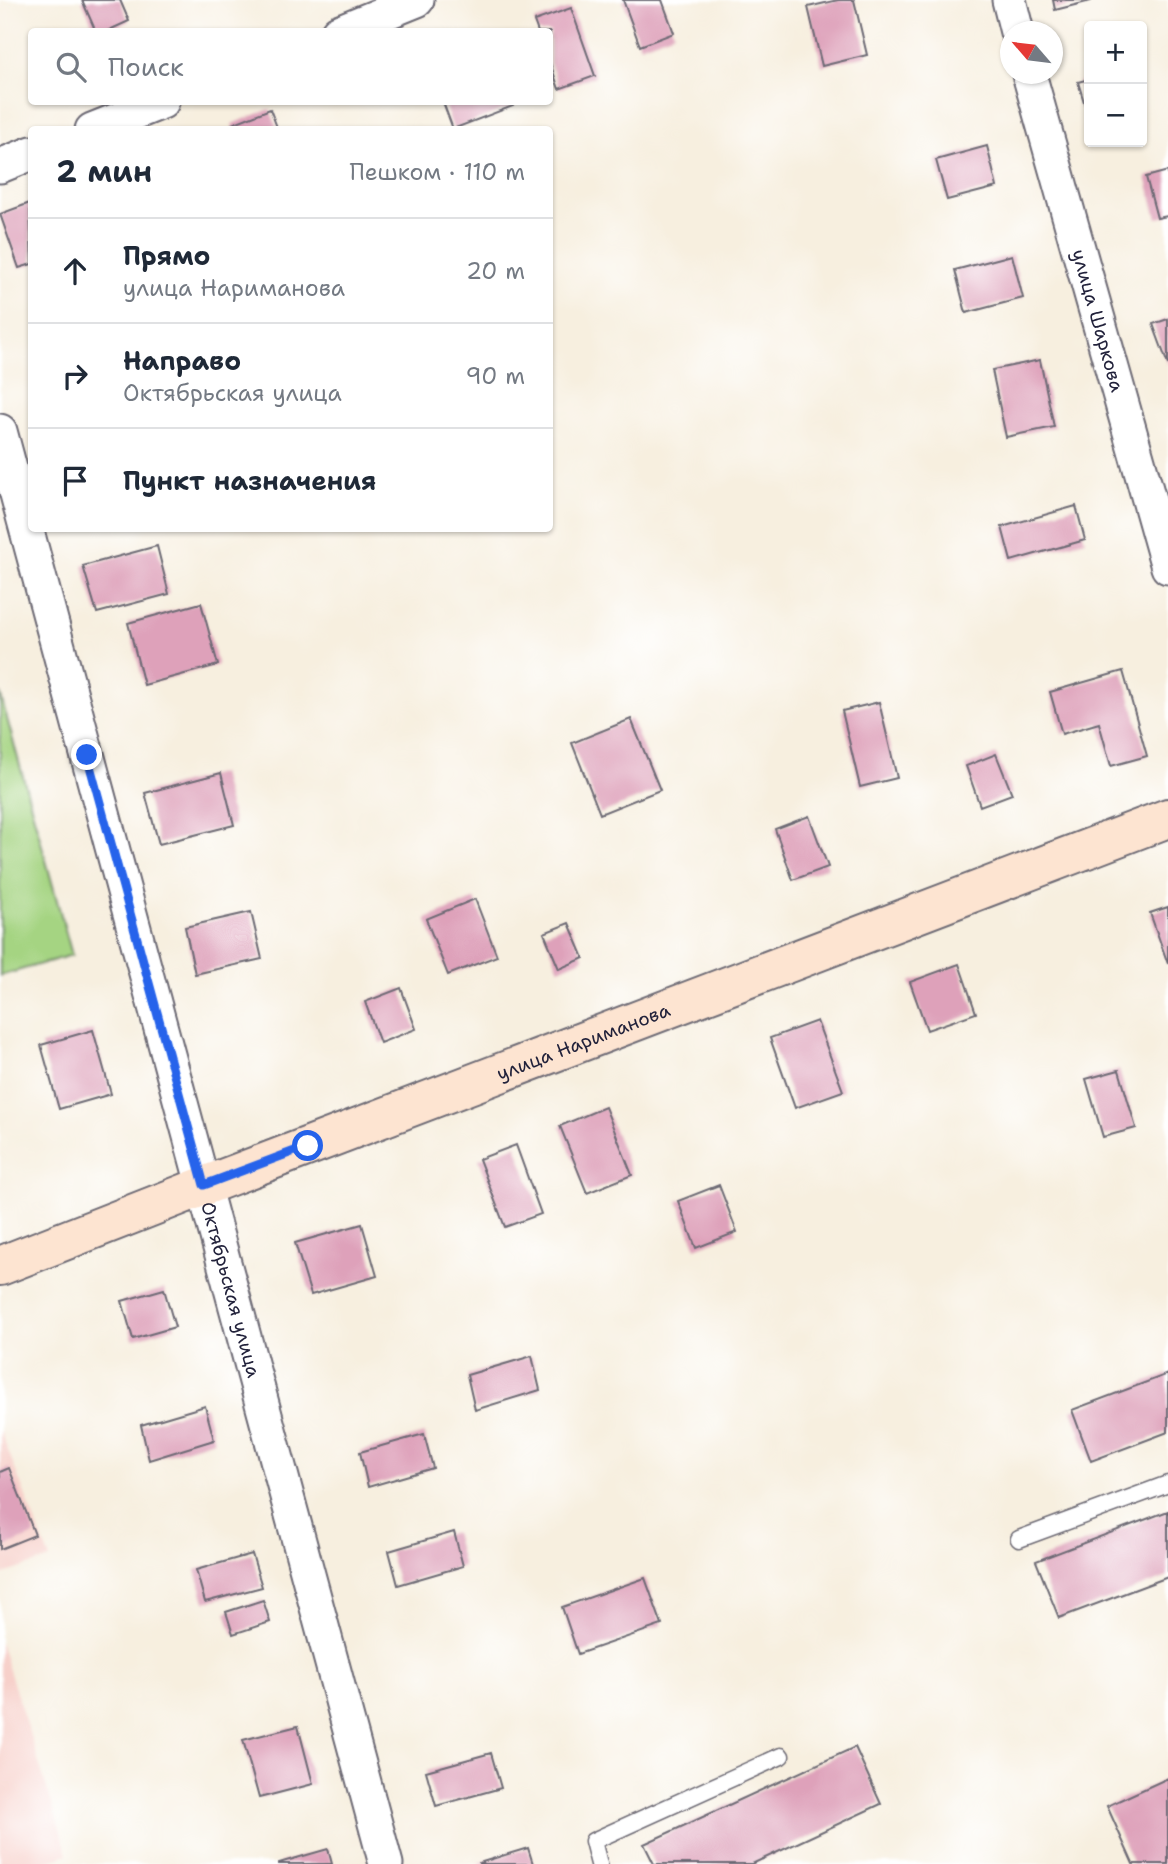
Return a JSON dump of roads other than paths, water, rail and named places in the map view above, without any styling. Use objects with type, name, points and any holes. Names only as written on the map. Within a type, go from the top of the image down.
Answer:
[{"type":"main road","name":"улица Нариманова","points":[[0,1266],[204,1185],[1168,818]]},
{"type":"street","points":[[348,28],[417,0]]},
{"type":"street","points":[[1009,0],[1014,21]]},
{"type":"street","name":"улица Шаркова","points":[[1032,84],[1168,567]]},
{"type":"street","points":[[102,126],[154,105]]},
{"type":"street","points":[[0,166],[28,155]]},
{"type":"street","name":"Октябрьская улица","points":[[0,431],[386,1864]]},
{"type":"lane","points":[[1018,1539],[1168,1484]]},
{"type":"lane","points":[[598,1864],[593,1841],[781,1756]]}]
